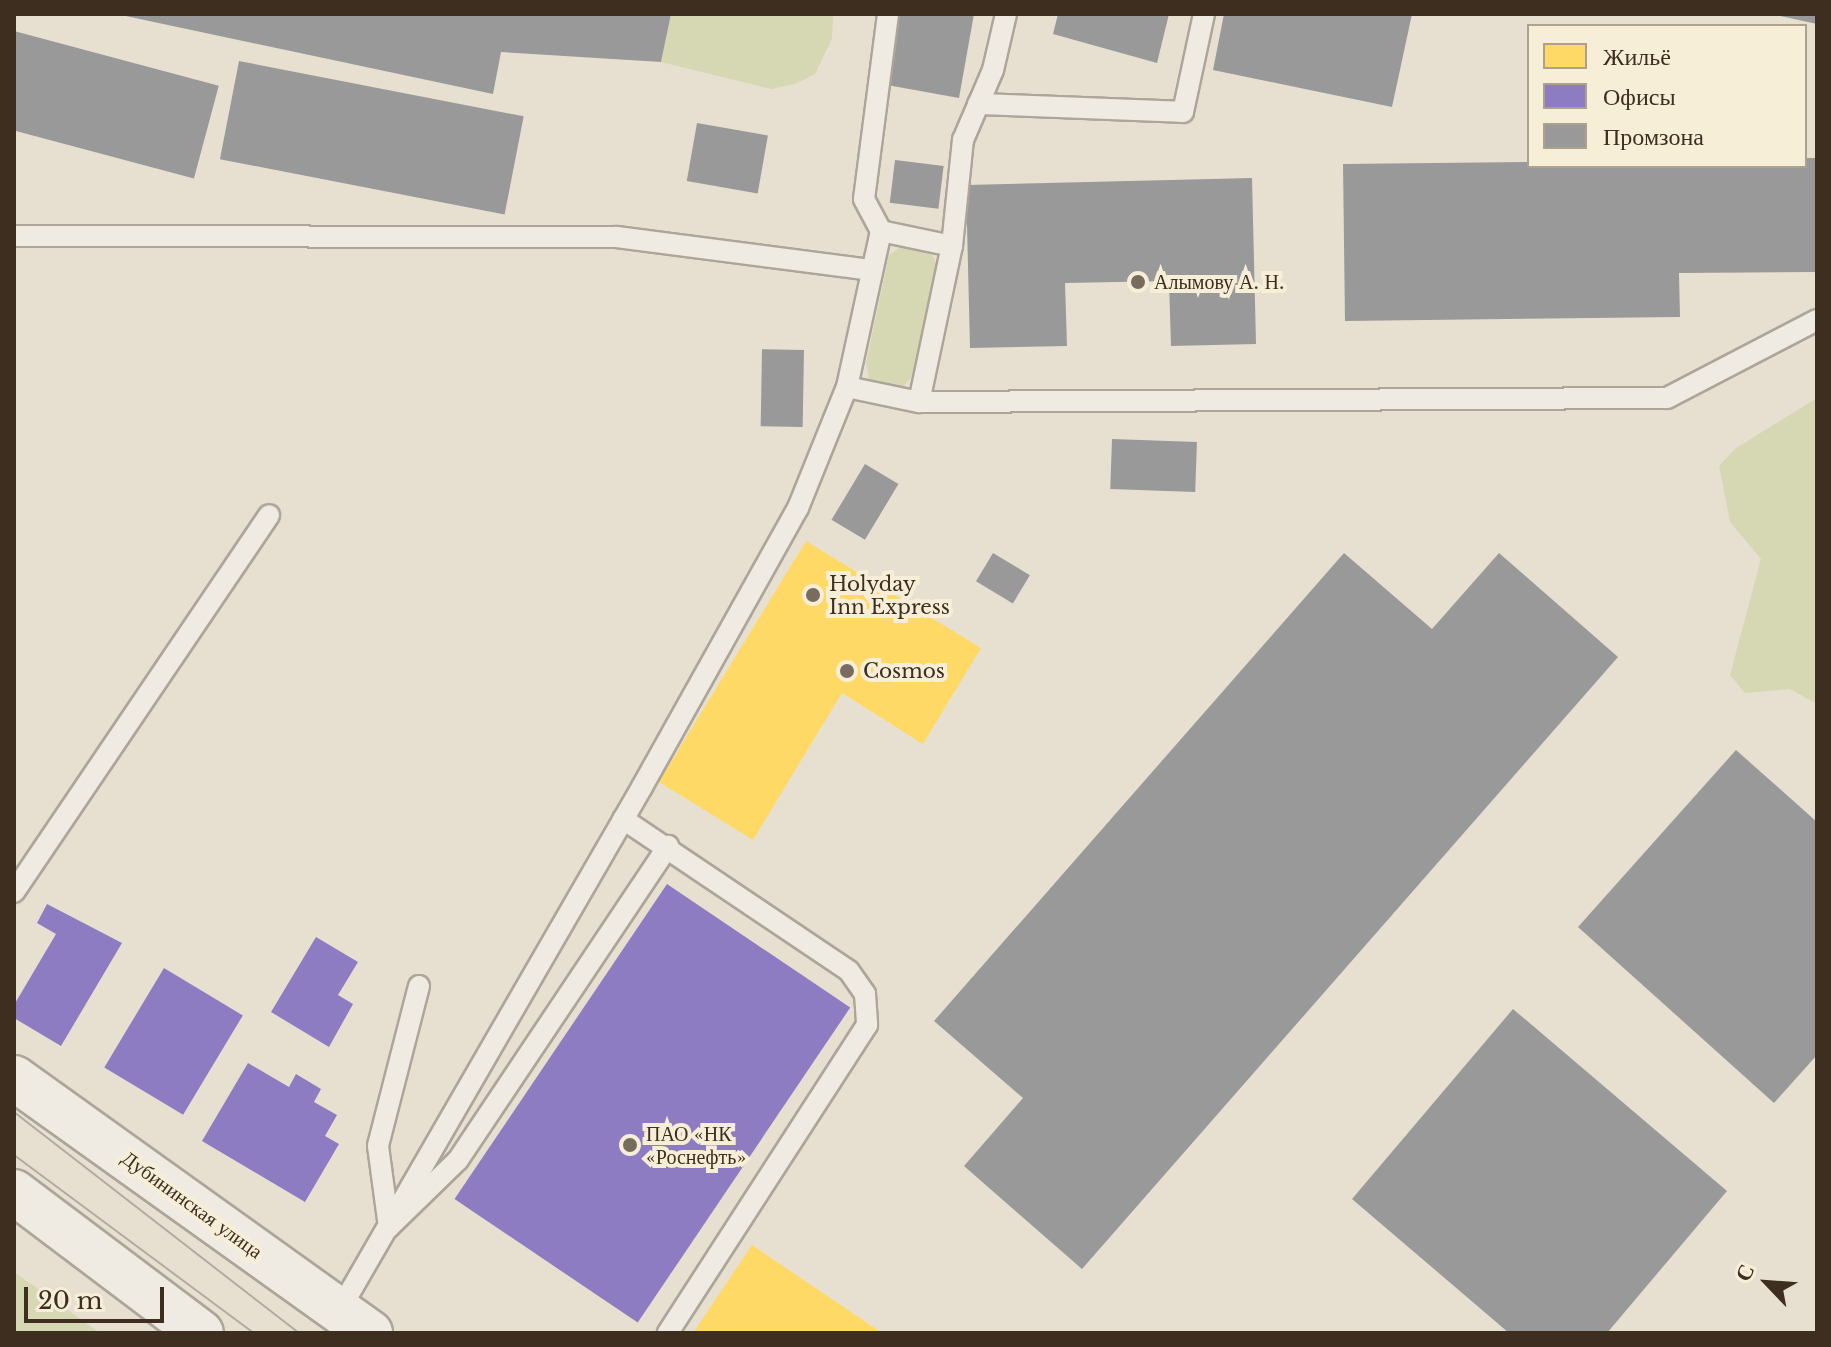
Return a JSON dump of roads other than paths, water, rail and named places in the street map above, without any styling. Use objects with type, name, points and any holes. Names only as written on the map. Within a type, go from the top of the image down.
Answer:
[{"type":"main road","name":"Дубининская улица","points":[[19,1093],[355,1322]]},
{"type":"main road","points":[[14,1192],[201,1333]]},
{"type":"lane","points":[[355,1322],[389,1227],[798,508],[847,387],[881,231],[864,199],[888,14]]},
{"type":"lane","points":[[919,402],[952,246],[963,140],[993,70],[1006,14]]},
{"type":"lane","points":[[978,104],[1183,112],[1204,14]]},
{"type":"lane","points":[[881,231],[952,246]]},
{"type":"lane","points":[[14,236],[617,237],[872,270]]},
{"type":"lane","points":[[847,387],[919,402],[1667,398],[1817,320]]},
{"type":"lane","points":[[14,892],[269,515]]},
{"type":"lane","points":[[623,819],[668,846],[849,971],[865,994],[867,1025],[668,1333]]},
{"type":"lane","points":[[389,1227],[458,1160],[668,846]]},
{"type":"lane","points":[[389,1227],[378,1146],[419,986]]},
{"type":"tram line","points":[[14,1112],[299,1333]]},
{"type":"tram line","points":[[14,1155],[254,1333]]},
{"type":"place","name":"Алымову А. Н.","points":[[1138,282]]},
{"type":"place","name":"Holyday Inn Express","points":[[813,595]]},
{"type":"place","name":"Cosmos","points":[[847,671]]},
{"type":"place","name":"ПАО «НК «Роснефть»","points":[[630,1145]]}]
